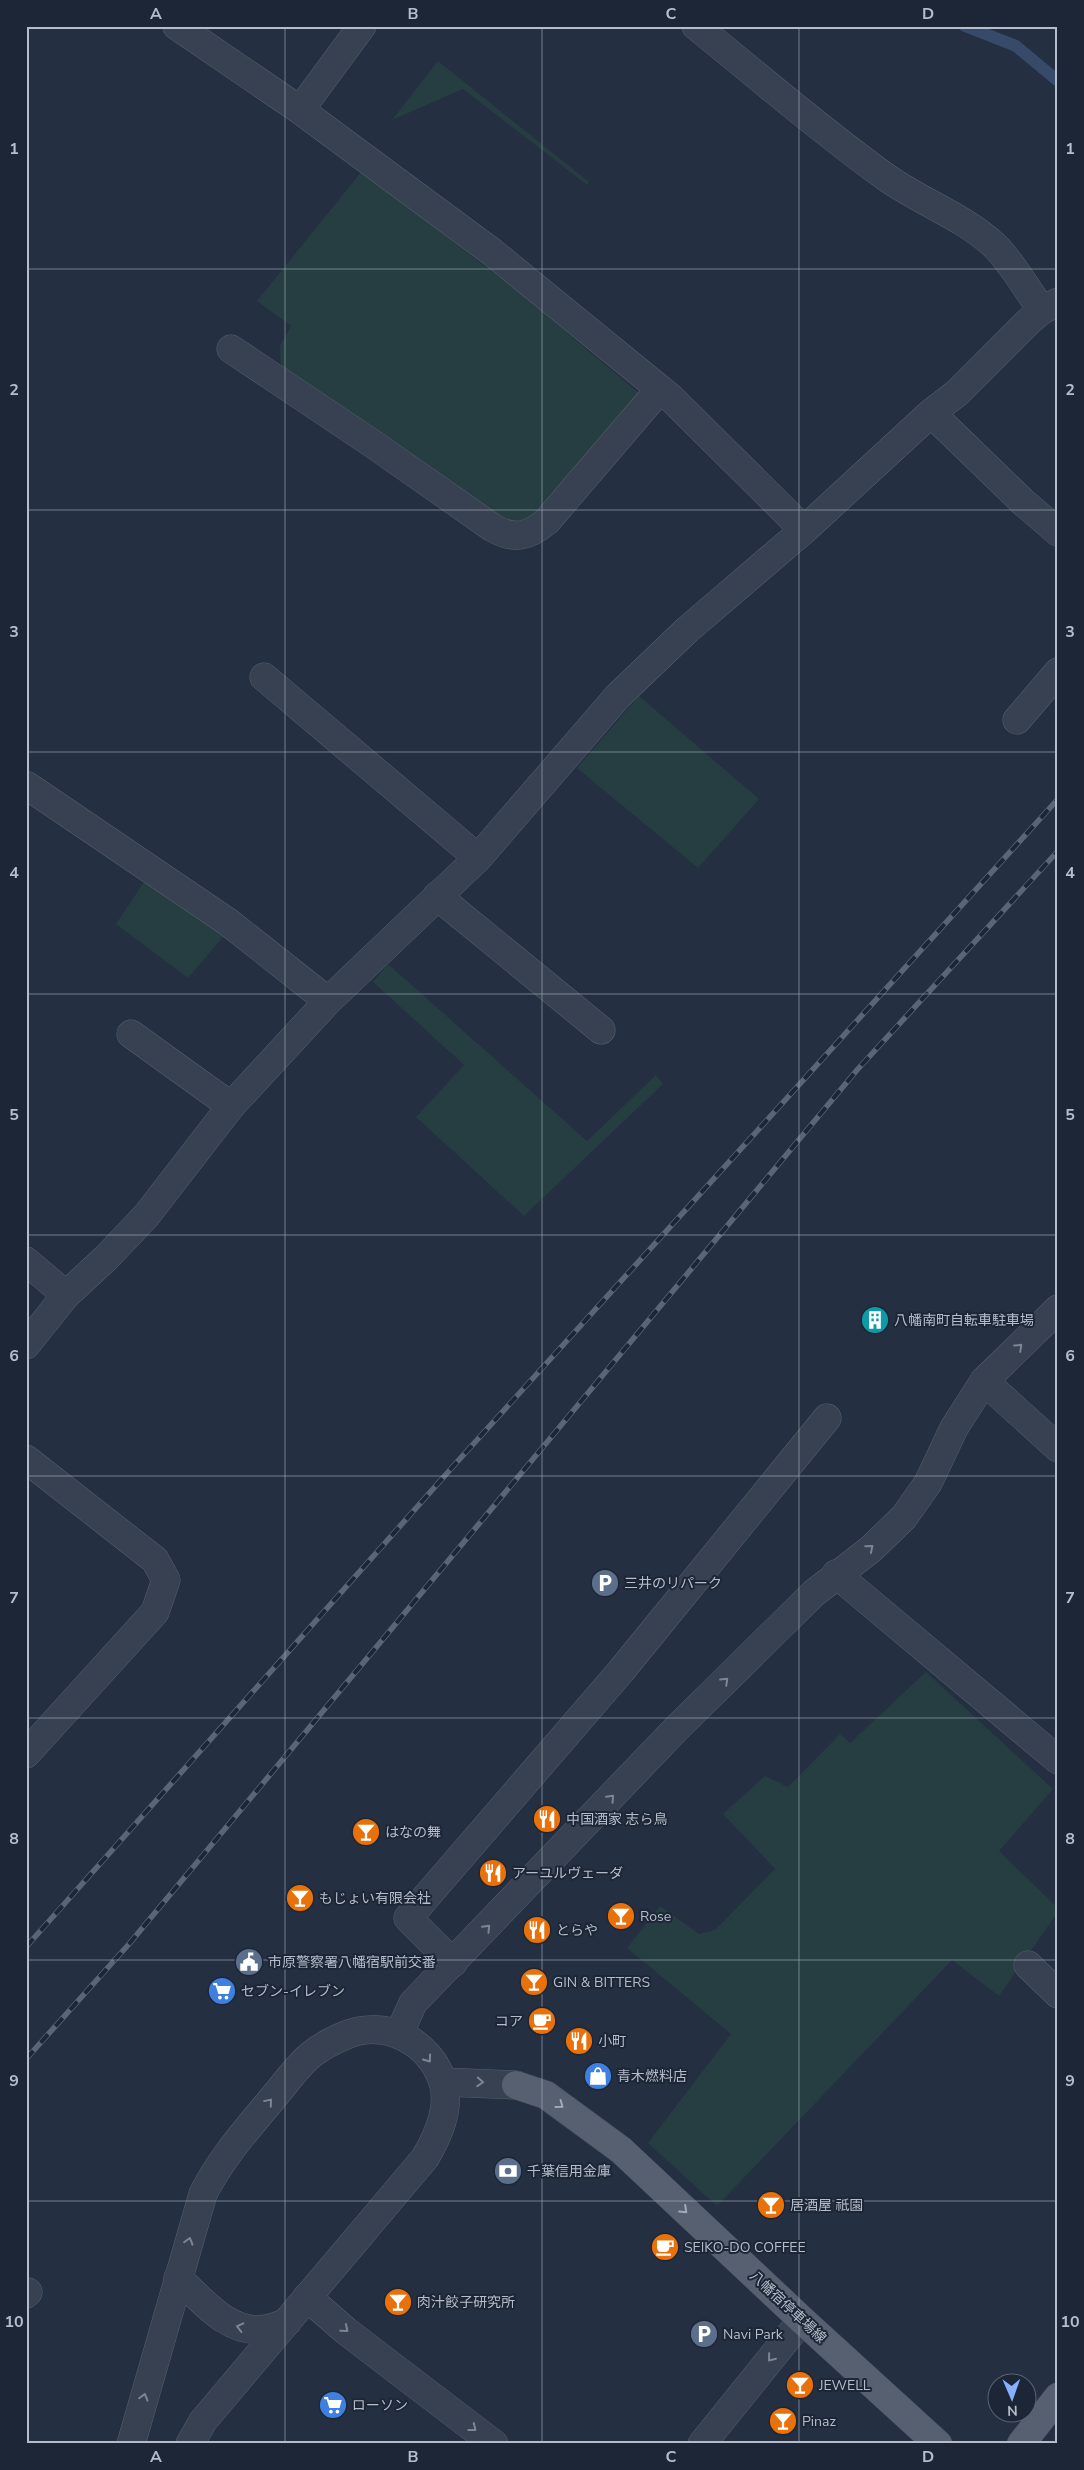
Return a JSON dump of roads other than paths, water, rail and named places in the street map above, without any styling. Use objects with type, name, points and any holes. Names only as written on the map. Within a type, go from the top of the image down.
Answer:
[{"type":"main road","name":"八幡宿停車場線","points":[[516,2085],[546,2095],[621,2150],[802,2320],[938,2444]]},
{"type":"main road","points":[[1021,2444],[1058,2397]]},
{"type":"street","points":[[177,26],[300,110],[492,252],[660,389],[804,530]]},
{"type":"street","points":[[300,110],[362,26]]},
{"type":"street","points":[[26,1345],[66,1294],[106,1258],[146,1216],[231,1106],[328,1001],[478,858],[618,696],[687,630],[804,530],[1050,306],[1017,274],[994,245],[968,225],[920,199],[883,175],[696,26]]},
{"type":"street","points":[[231,349],[373,444],[493,528],[512,536],[527,535],[547,521],[660,389]]},
{"type":"street","points":[[931,414],[1023,502],[1058,532]]},
{"type":"street","points":[[1017,720],[1058,672]]},
{"type":"street","points":[[264,678],[478,858]]},
{"type":"street","points":[[26,786],[228,922],[328,1001]]},
{"type":"street","points":[[437,896],[601,1030]]},
{"type":"street","points":[[131,1034],[231,1106]]},
{"type":"street","points":[[26,1262],[66,1294]]},
{"type":"street","points":[[399,2034],[413,2003],[677,1728],[814,1593],[836,1574],[871,1549],[904,1517],[928,1483],[954,1428],[984,1382],[1058,1309]]},
{"type":"street","points":[[984,1382],[1058,1448]]},
{"type":"street","points":[[453,1963],[408,1918],[621,1672],[827,1418]]},
{"type":"street","points":[[26,1459],[155,1560],[166,1580],[155,1612],[26,1754]]},
{"type":"street","points":[[836,1574],[1058,1760]]},
{"type":"street","points":[[1028,1965],[1058,1994]]},
{"type":"street","points":[[131,2444],[203,2194],[222,2159],[300,2067],[324,2046],[347,2034],[370,2030],[386,2030],[415,2042],[430,2059],[443,2082],[444,2111],[440,2129],[425,2158],[203,2421],[190,2444]]},
{"type":"street","points":[[443,2082],[516,2085]]},
{"type":"street","points":[[178,2278],[232,2325],[250,2329],[265,2329],[287,2322]]},
{"type":"street","points":[[307,2297],[346,2331],[494,2444]]},
{"type":"street","points":[[702,2444],[802,2320]]},
{"type":"waterway","points":[[965,26],[1016,46],[1058,81]]},
{"type":"railway","points":[[26,1947],[457,1462],[1058,799]]},
{"type":"railway","points":[[26,2059],[129,1944],[857,1070],[1058,851]]},
{"type":"place","name":"八幡南町自転車駐車場","points":[[875,1320]]},
{"type":"place","name":"三井のリパーク","points":[[605,1583]]},
{"type":"place","name":"中国酒家 志ら鳥","points":[[547,1819]]},
{"type":"place","name":"はなの舞","points":[[366,1832]]},
{"type":"place","name":"アーユルヴェーダ","points":[[493,1873]]},
{"type":"place","name":"もじょい有限会社","points":[[300,1898]]},
{"type":"place","name":"Rose","points":[[621,1916]]},
{"type":"place","name":"とらや","points":[[537,1930]]},
{"type":"place","name":"市原警察署八幡宿駅前交番","points":[[249,1962]]},
{"type":"place","name":"GIN & BITTERS","points":[[534,1982]]},
{"type":"place","name":"セブン-イレブン","points":[[222,1991]]},
{"type":"place","name":"コア","points":[[542,2021]]},
{"type":"place","name":"小町","points":[[579,2041]]},
{"type":"place","name":"青木燃料店","points":[[598,2076]]},
{"type":"place","name":"千葉信用金庫","points":[[508,2171]]},
{"type":"place","name":"居酒屋 祇園","points":[[771,2205]]},
{"type":"place","name":"SEIKO-DO COFFEE","points":[[665,2247]]},
{"type":"place","name":"肉汁餃子研究所","points":[[398,2302]]},
{"type":"place","name":"Navi Park","points":[[704,2334]]},
{"type":"place","name":"JEWELL","points":[[800,2385]]},
{"type":"place","name":"ローソン","points":[[333,2405]]},
{"type":"place","name":"Pinaz","points":[[783,2421]]}]
